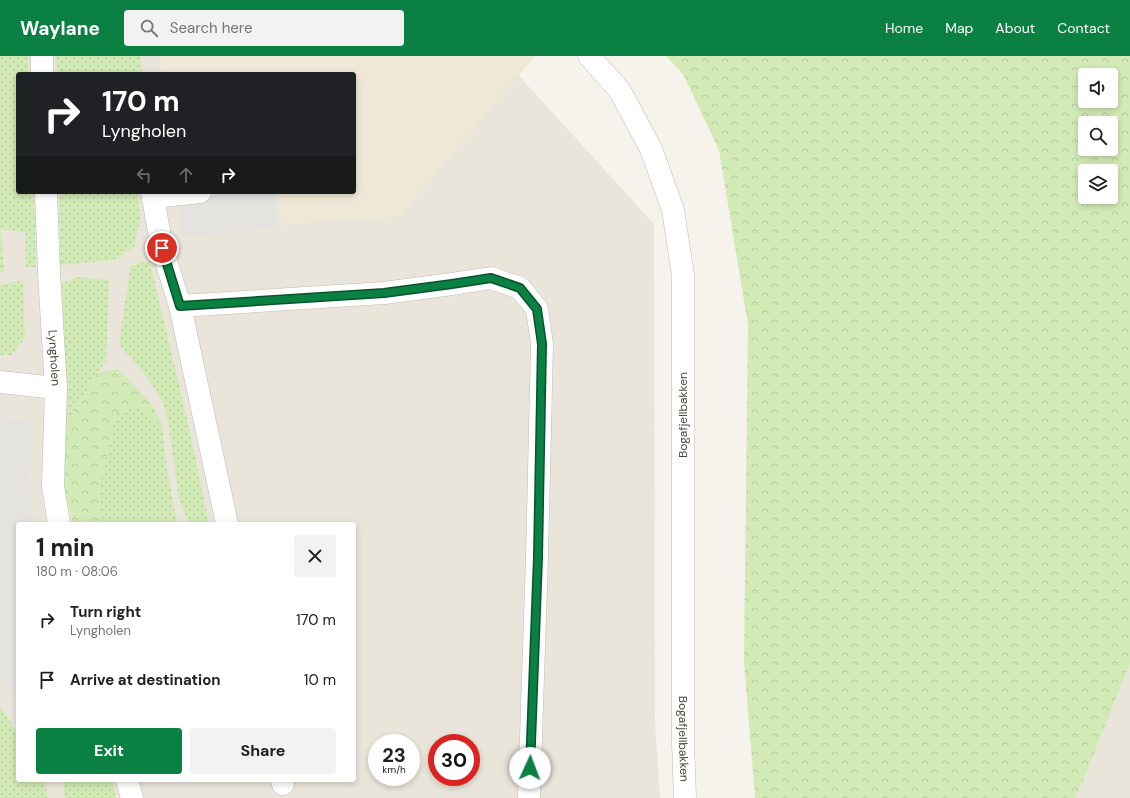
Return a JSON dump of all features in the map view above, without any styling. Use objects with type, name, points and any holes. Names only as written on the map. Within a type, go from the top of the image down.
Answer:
[{"type":"street","points":[[42,56],[42,72]]},
{"type":"street","name":"Bogafjellbakken","points":[[589,56],[620,91],[651,148],[673,210],[683,275],[685,798]]},
{"type":"street","name":"Lyngholen","points":[[46,194],[56,388],[53,486],[59,522]]},
{"type":"street","points":[[153,194],[162,248],[180,306],[227,522]]},
{"type":"street","points":[[180,306],[384,293],[491,278],[520,288],[537,309],[542,344],[538,557],[529,798]]},
{"type":"street","points":[[0,382],[56,388]]},
{"type":"street","points":[[128,782],[132,798]]},
{"type":"shaded area","points":[[0,56],[501,56],[654,224],[655,723],[660,798],[0,798]]},
{"type":"shaded area","points":[[160,56],[535,56],[400,216],[282,225],[278,194],[356,194],[356,72],[161,72]]},
{"type":"shaded area","points":[[177,194],[274,194],[278,227],[182,237]]},
{"type":"shaded area","points":[[0,417],[35,423],[29,474],[32,522],[16,522],[16,695],[0,674]]},
{"type":"shaded area","points":[[1130,664],[1130,798],[1076,798],[1082,783]]},
{"type":"green space","points":[[0,56],[28,56],[29,72],[16,72],[16,194],[34,194],[36,267],[26,267],[25,232],[1,229],[4,272],[0,272]]},
{"type":"green space","points":[[56,56],[141,56],[142,72],[57,72]]},
{"type":"green space","points":[[666,56],[1130,56],[1130,664],[1076,798],[755,798],[744,662],[748,325],[719,150],[683,74]]},
{"type":"green space","points":[[59,194],[138,194],[140,220],[134,247],[115,260],[60,265]]},
{"type":"green space","points":[[141,262],[150,262],[190,432],[209,522],[188,522],[179,499],[168,421],[162,400],[147,377],[119,345],[130,267]]},
{"type":"green space","points":[[77,277],[109,280],[106,361],[97,373],[65,427],[62,283]]},
{"type":"green space","points":[[23,280],[25,338],[11,355],[0,355],[0,285]]},
{"type":"green space","points":[[119,369],[153,406],[162,425],[138,405],[116,414],[98,493],[102,522],[73,522],[64,487],[65,427],[97,373]]},
{"type":"green space","points":[[138,405],[162,425],[166,462],[177,522],[102,522],[98,493],[116,413]]},
{"type":"green space","points":[[0,706],[16,731],[16,782],[44,782],[48,798],[0,798]]},
{"type":"green space","points":[[63,782],[112,782],[116,798],[65,798]]},
{"type":"route","points":[[162,248],[180,306],[384,293],[491,278],[520,288],[537,309],[542,344],[538,557],[530,768]]}]
